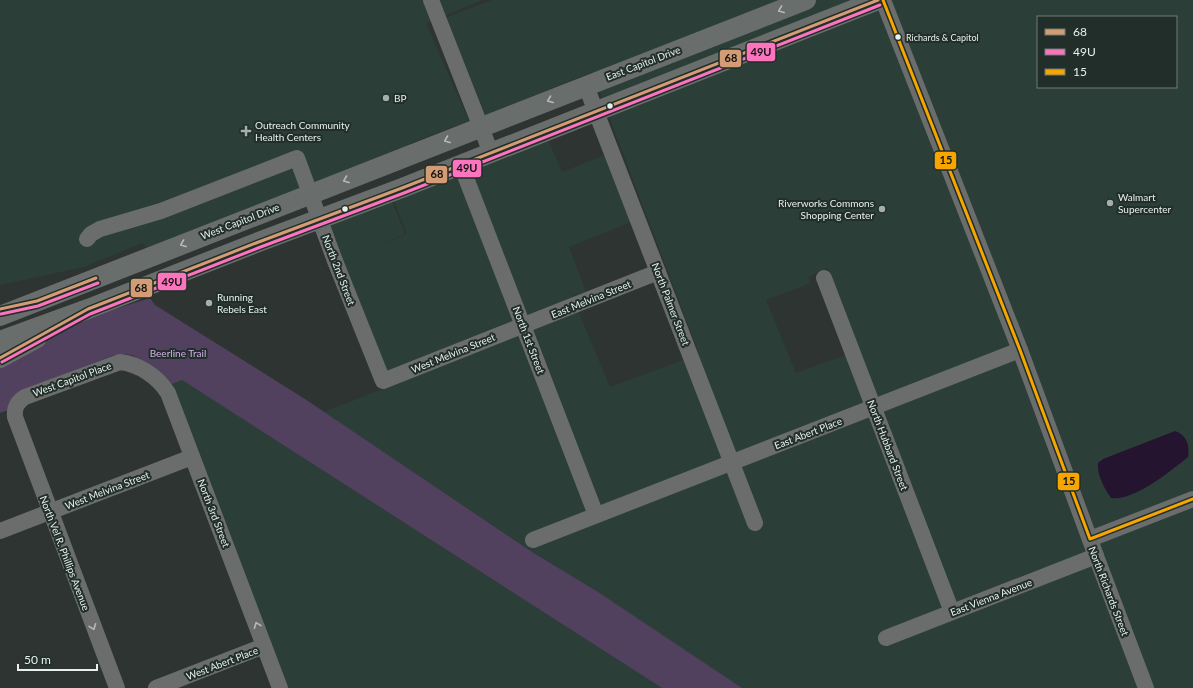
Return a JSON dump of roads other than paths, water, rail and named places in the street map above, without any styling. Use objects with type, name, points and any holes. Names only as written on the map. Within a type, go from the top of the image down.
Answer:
[{"type":"main road","name":"East Capitol Drive","points":[[481,127],[806,0]]},
{"type":"main road","points":[[0,341],[88,309],[461,165],[878,0]]},
{"type":"main road","name":"West Capitol Drive","points":[[0,316],[481,127]]},
{"type":"main road","points":[[0,309],[37,301]]},
{"type":"main road","points":[[0,358],[88,309]]},
{"type":"street","points":[[431,0],[491,153]]},
{"type":"street","name":"North Richards Street","points":[[883,0],[1020,350],[1146,688]]},
{"type":"street","name":"North Palmer Street","points":[[586,86],[755,523]]},
{"type":"street","name":"North 2nd Street","points":[[87,238],[100,229],[161,211],[297,158],[319,219],[383,382]]},
{"type":"street","name":"North 1st Street","points":[[461,165],[596,515]]},
{"type":"street","name":"East Melvina Street","points":[[523,325],[658,272]]},
{"type":"street","name":"North Hubbard Street","points":[[824,278],[952,612]]},
{"type":"street","name":"West Melvina Street","points":[[383,382],[523,325]]},
{"type":"street","name":"East Abert Place","points":[[596,515],[1020,350]]},
{"type":"street","name":"West Capitol Place","points":[[15,417],[16,406],[25,397],[120,362]]},
{"type":"street","name":"North 3rd Street","points":[[120,362],[129,363],[147,372],[164,387],[168,393],[280,688]]},
{"type":"street","name":"North Vel R. Phillips Avenue","points":[[15,417],[117,688]]},
{"type":"street","name":"West Melvina Street","points":[[0,531],[192,457]]},
{"type":"street","points":[[1090,539],[1193,499]]},
{"type":"street","points":[[533,540],[596,515]]},
{"type":"street","name":"East Vienna Avenue","points":[[886,638],[1096,556]]},
{"type":"street","name":"West Abert Place","points":[[156,688],[264,646]]},
{"type":"place","name":"Richards & Capitol","points":[[898,37]]},
{"type":"place","name":"BP","points":[[386,98]]},
{"type":"place","name":"Outreach Community Health Centers","points":[[246,131]]},
{"type":"place","name":"Walmart Supercenter","points":[[1110,203]]},
{"type":"place","name":"Riverworks Commons Shopping Center","points":[[882,209]]},
{"type":"place","name":"Running Rebels East","points":[[209,303]]},
{"type":"park label","name":"Beerline Trail","points":[[178,353]]}]
